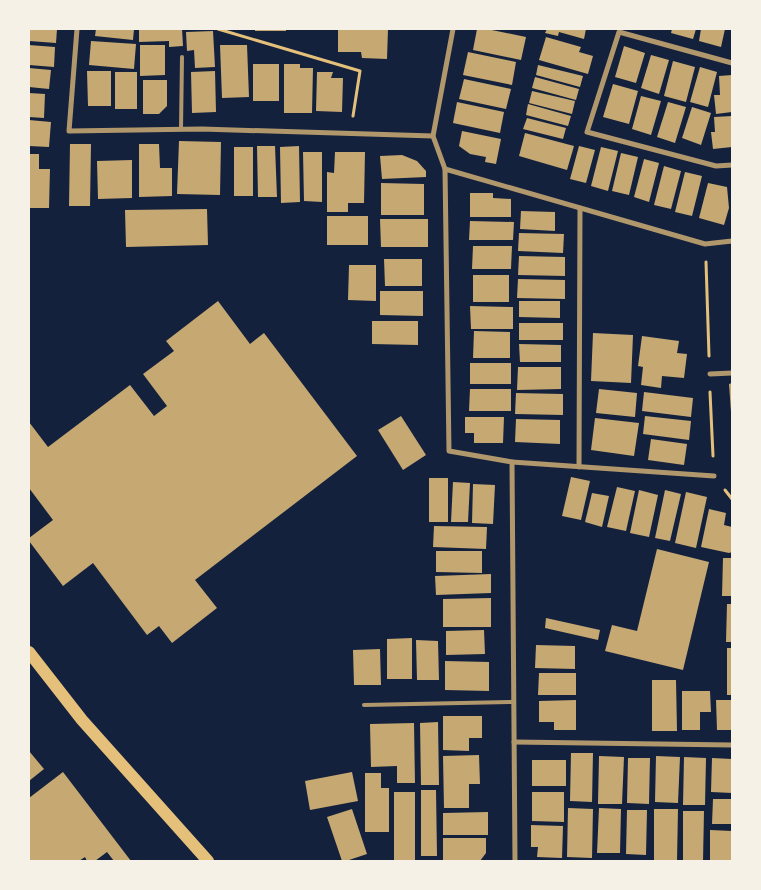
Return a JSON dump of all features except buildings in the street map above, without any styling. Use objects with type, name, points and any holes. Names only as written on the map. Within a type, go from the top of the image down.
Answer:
[{"type":"main road","points":[[29,652],[82,720],[208,861]]},
{"type":"street","points":[[77,29],[69,131],[181,129],[433,136]]},
{"type":"street","points":[[453,29],[433,136],[445,169],[449,452],[512,462],[714,476]]},
{"type":"street","points":[[732,63],[618,32],[587,132],[716,166],[732,164]]},
{"type":"street","points":[[445,169],[705,244],[732,241]]},
{"type":"street","points":[[579,467],[580,208]]},
{"type":"street","points":[[710,374],[732,372]]},
{"type":"street","points":[[512,462],[515,861]]},
{"type":"street","points":[[514,742],[732,745]]},
{"type":"lane","points":[[181,129],[182,57]]},
{"type":"lane","points":[[364,705],[514,702]]},
{"type":"path","points":[[218,29],[360,72],[350,134]]}]
